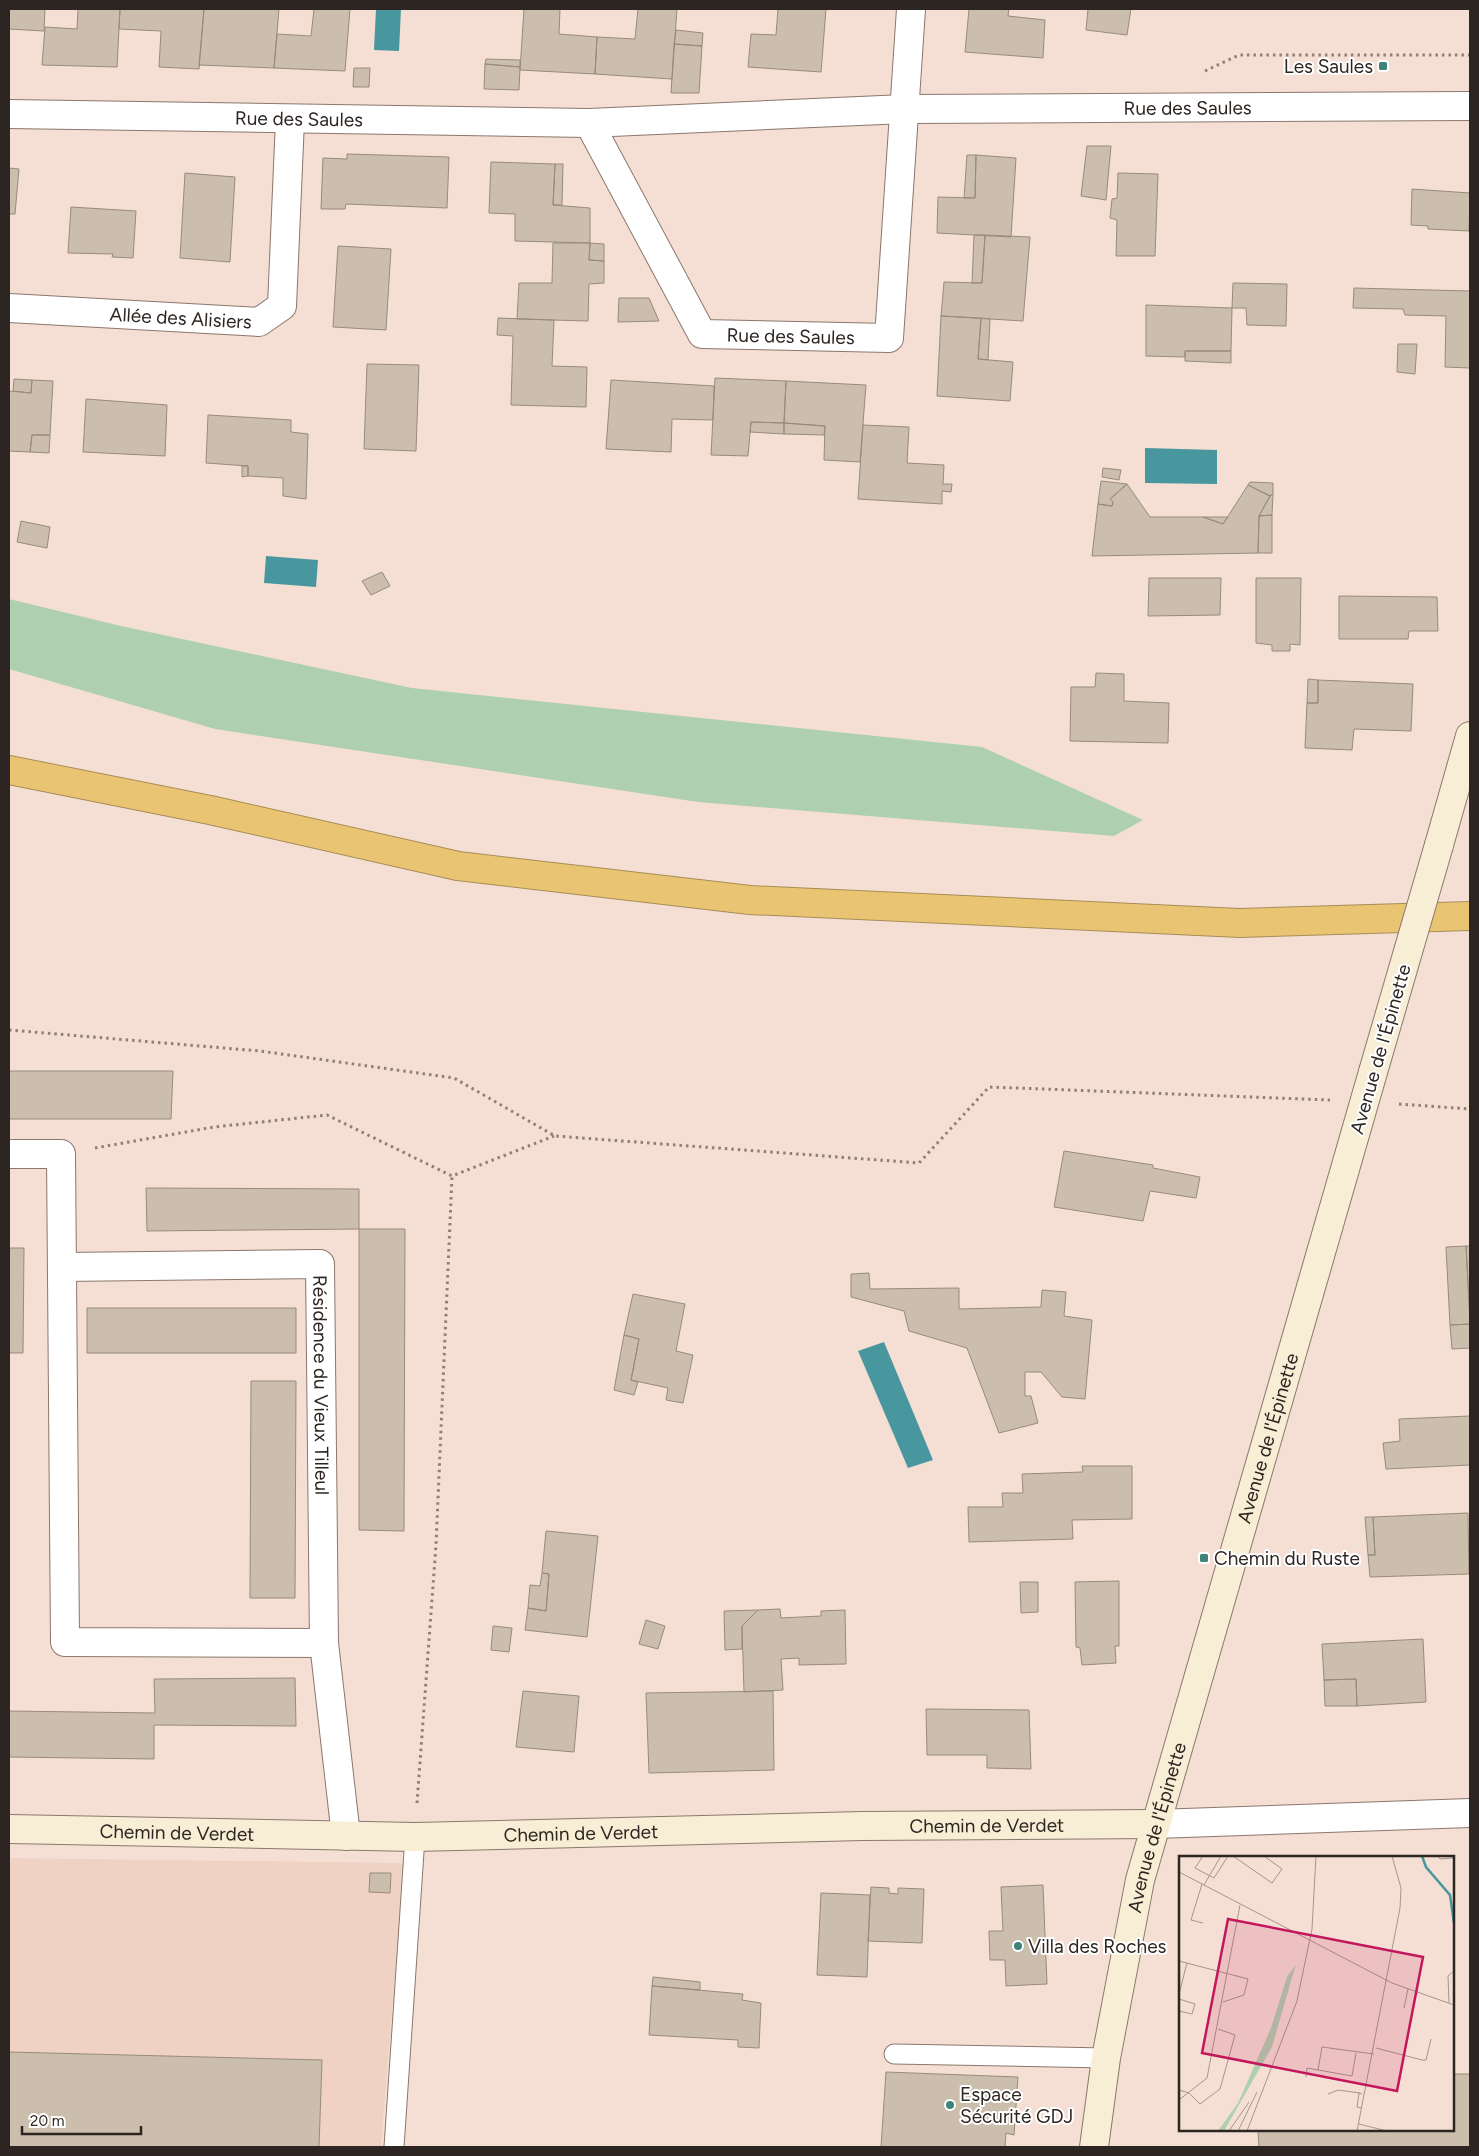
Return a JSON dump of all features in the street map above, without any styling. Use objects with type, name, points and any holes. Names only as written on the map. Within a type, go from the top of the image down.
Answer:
[{"type":"highway","points":[[9,755],[210,810]]},
{"type":"highway","points":[[9,770],[210,810],[458,866],[750,900],[1240,923],[1470,916]]},
{"type":"street","points":[[905,109],[911,9]]},
{"type":"street","name":"Rue des Saules","points":[[9,114],[290,120],[589,123],[905,109],[1470,106]]},
{"type":"street","name":"Rue des Saules","points":[[589,123],[702,334],[889,338],[905,109]]},
{"type":"street","name":"Allée des Alisiers","points":[[9,308],[259,322],[282,306],[290,120]]},
{"type":"street","name":"Avenue de l'Épinette","points":[[1094,2147],[1106,2058],[1140,1880],[1470,736]]},
{"type":"street","points":[[9,1154],[61,1154],[65,1642],[324,1643]]},
{"type":"street","name":"Résidence du Vieux Tilleul","points":[[62,1267],[320,1264],[324,1643],[346,1836]]},
{"type":"street","points":[[1155,1824],[1470,1813]]},
{"type":"street","name":"Chemin de Verdet","points":[[9,1829],[415,1836],[852,1826],[1155,1824]]},
{"type":"lane","points":[[394,2147],[415,1836]]},
{"type":"lane","points":[[894,2054],[1106,2058]]},
{"type":"path","points":[[1204,72],[1240,55],[1470,54]]},
{"type":"path","points":[[9,1030],[260,1051],[454,1078],[555,1136]]},
{"type":"path","points":[[61,1154],[214,1127],[327,1115],[452,1176],[555,1136],[919,1163],[989,1087],[1364,1102],[1470,1109]]},
{"type":"path","points":[[415,1836],[436,1545],[452,1176]]},
{"type":"shaded area","points":[[9,1858],[404,1863],[381,2147],[9,2147]]},
{"type":"green space","points":[[9,599],[121,626],[412,688],[982,747],[1143,820],[1114,836],[698,802],[215,729],[9,669]]},
{"type":"water","points":[[376,9],[401,9],[399,51],[374,50]]},
{"type":"water","points":[[1145,448],[1217,450],[1217,484],[1145,483]]},
{"type":"water","points":[[266,556],[318,560],[316,587],[264,583]]},
{"type":"water","points":[[884,1342],[933,1460],[908,1468],[858,1351]]},
{"type":"building","points":[[9,9],[45,9],[44,31],[9,29]]},
{"type":"building","points":[[78,9],[120,9],[117,67],[42,65],[45,27],[77,29]]},
{"type":"building","points":[[120,9],[204,9],[199,69],[159,67],[161,31],[119,29]]},
{"type":"building","points":[[204,9],[279,9],[274,68],[199,65]]},
{"type":"building","points":[[314,9],[350,9],[345,71],[274,68],[277,34],[311,36]]},
{"type":"building","points":[[524,9],[560,9],[559,34],[597,37],[595,74],[520,70]]},
{"type":"building","points":[[638,9],[677,9],[672,79],[595,74],[597,37],[635,39]]},
{"type":"building","points":[[778,9],[826,9],[821,72],[748,67],[751,34],[776,35]]},
{"type":"building","points":[[969,9],[1009,9],[1008,16],[1045,20],[1043,58],[965,52]]},
{"type":"building","points":[[1088,9],[1131,9],[1127,35],[1086,30]]},
{"type":"building","points":[[676,30],[703,33],[702,46],[674,44]]},
{"type":"building","points":[[674,44],[702,46],[699,93],[671,93]]},
{"type":"building","points":[[486,59],[520,60],[520,67],[485,64]]},
{"type":"building","points":[[485,64],[520,67],[519,90],[484,89]]},
{"type":"building","points":[[354,68],[370,68],[369,87],[353,87]]},
{"type":"building","points":[[1087,146],[1111,146],[1106,200],[1081,196]]},
{"type":"building","points":[[347,154],[449,157],[447,208],[346,204],[345,209],[321,209],[323,158],[347,159]]},
{"type":"building","points":[[967,155],[976,155],[975,198],[964,198]]},
{"type":"building","points":[[976,155],[1016,158],[1011,237],[937,233],[938,197],[975,198]]},
{"type":"building","points":[[491,162],[555,164],[553,205],[590,208],[590,243],[515,241],[515,214],[489,213]]},
{"type":"building","points":[[555,164],[563,164],[562,205],[553,205]]},
{"type":"building","points":[[9,168],[19,169],[15,214],[9,214]]},
{"type":"building","points":[[185,173],[235,177],[230,262],[180,258]]},
{"type":"building","points":[[1118,173],[1158,174],[1155,256],[1116,256],[1117,220],[1110,218],[1112,199],[1117,198]]},
{"type":"building","points":[[1412,189],[1470,193],[1469,231],[1428,229],[1428,226],[1411,225]]},
{"type":"building","points":[[71,207],[136,211],[133,258],[112,257],[113,254],[68,253]]},
{"type":"building","points":[[974,235],[985,235],[982,283],[972,283]]},
{"type":"building","points":[[985,235],[1030,237],[1023,321],[941,316],[944,282],[982,283]]},
{"type":"building","points":[[553,243],[590,243],[589,260],[604,261],[604,283],[589,284],[588,321],[517,319],[519,283],[552,283]]},
{"type":"building","points":[[590,243],[604,244],[604,261],[589,260]]},
{"type":"building","points":[[338,246],[391,249],[386,330],[333,327]]},
{"type":"building","points":[[1233,283],[1287,284],[1286,326],[1247,325],[1246,308],[1232,308]]},
{"type":"building","points":[[1354,288],[1470,291],[1470,368],[1445,367],[1446,316],[1405,315],[1403,309],[1353,308]]},
{"type":"building","points":[[619,298],[649,298],[659,321],[618,322]]},
{"type":"building","points":[[1146,305],[1232,308],[1231,351],[1185,351],[1185,357],[1146,356]]},
{"type":"building","points":[[941,316],[981,318],[978,359],[1013,362],[1010,401],[937,396]]},
{"type":"building","points":[[498,318],[554,320],[552,366],[587,367],[586,407],[511,405],[513,336],[497,335]]},
{"type":"building","points":[[981,318],[990,319],[988,360],[978,359]]},
{"type":"building","points":[[1398,344],[1417,344],[1415,374],[1397,372]]},
{"type":"building","points":[[1185,351],[1231,351],[1231,363],[1185,361]]},
{"type":"building","points":[[367,364],[419,365],[416,451],[364,449]]},
{"type":"building","points":[[715,378],[786,381],[784,423],[751,422],[748,456],[711,455]]},
{"type":"building","points":[[14,379],[32,380],[31,393],[13,391]]},
{"type":"building","points":[[32,380],[53,381],[50,435],[32,435],[30,452],[9,451],[9,391],[31,393]]},
{"type":"building","points":[[611,380],[714,386],[713,420],[672,419],[671,452],[606,449]]},
{"type":"building","points":[[786,381],[866,385],[860,462],[824,460],[825,426],[784,423]]},
{"type":"building","points":[[86,399],[167,405],[165,456],[83,452]]},
{"type":"building","points":[[208,415],[291,420],[291,432],[308,434],[306,499],[283,496],[283,478],[248,476],[248,466],[206,463]]},
{"type":"building","points":[[751,422],[784,423],[784,434],[750,432]]},
{"type":"building","points":[[784,423],[825,426],[824,435],[784,434]]},
{"type":"building","points":[[863,425],[909,427],[907,463],[944,465],[943,484],[952,484],[951,492],[942,491],[942,504],[858,499]]},
{"type":"building","points":[[32,435],[50,435],[49,453],[30,452]]},
{"type":"building","points":[[242,466],[248,466],[248,476],[242,477]]},
{"type":"building","points":[[1103,468],[1121,470],[1119,480],[1102,477]]},
{"type":"building","points":[[1101,481],[1127,484],[1110,499],[1113,502],[1112,506],[1098,504]]},
{"type":"building","points":[[1250,482],[1273,483],[1273,494],[1270,496],[1248,485]]},
{"type":"building","points":[[1127,484],[1150,517],[1203,517],[1223,524],[1248,485],[1270,496],[1259,516],[1258,553],[1092,556],[1098,504],[1112,506],[1113,502],[1110,499]]},
{"type":"building","points":[[1273,494],[1272,515],[1259,516],[1270,496]]},
{"type":"building","points":[[1272,515],[1272,553],[1258,553],[1259,516]]},
{"type":"building","points":[[1203,517],[1228,517],[1223,524]]},
{"type":"building","points":[[21,521],[50,527],[47,548],[17,542]]},
{"type":"building","points":[[382,572],[390,586],[371,595],[362,581]]},
{"type":"building","points":[[1149,578],[1221,578],[1220,615],[1148,616]]},
{"type":"building","points":[[1256,578],[1301,578],[1300,645],[1290,644],[1290,651],[1272,651],[1272,645],[1256,643]]},
{"type":"building","points":[[1339,596],[1437,597],[1438,631],[1409,631],[1408,639],[1339,639]]},
{"type":"building","points":[[1096,673],[1124,674],[1124,701],[1169,703],[1168,743],[1070,741],[1071,687],[1095,687]]},
{"type":"building","points":[[1308,679],[1318,680],[1318,703],[1307,703]]},
{"type":"building","points":[[1318,680],[1413,684],[1411,731],[1354,729],[1352,750],[1305,748],[1307,703],[1318,703]]},
{"type":"building","points":[[9,1071],[173,1071],[171,1119],[9,1119]]},
{"type":"building","points":[[1064,1151],[1153,1165],[1153,1168],[1200,1177],[1196,1198],[1150,1191],[1143,1221],[1054,1207]]},
{"type":"building","points":[[146,1188],[359,1189],[359,1229],[147,1231]]},
{"type":"building","points":[[359,1229],[405,1229],[404,1531],[359,1530]]},
{"type":"building","points":[[1466,1246],[1470,1324],[1450,1325],[1446,1247]]},
{"type":"building","points":[[1466,1246],[1470,1246],[1470,1317]]},
{"type":"building","points":[[9,1248],[24,1248],[23,1353],[9,1353]]},
{"type":"building","points":[[869,1273],[870,1289],[959,1288],[959,1309],[1041,1307],[1042,1290],[1066,1292],[1064,1316],[1092,1320],[1085,1399],[1062,1397],[1041,1372],[1025,1372],[1025,1396],[1031,1396],[1038,1423],[999,1433],[967,1348],[909,1331],[904,1311],[851,1297],[851,1274]]},
{"type":"building","points":[[633,1294],[685,1304],[676,1351],[693,1355],[683,1403],[666,1400],[668,1388],[631,1380],[639,1339],[624,1335]]},
{"type":"building","points":[[87,1308],[296,1308],[296,1353],[87,1353]]},
{"type":"building","points":[[1470,1324],[1470,1348],[1452,1349],[1450,1325]]},
{"type":"building","points":[[624,1335],[639,1339],[631,1380],[638,1382],[634,1395],[614,1390]]},
{"type":"building","points":[[251,1381],[296,1381],[295,1598],[250,1598]]},
{"type":"building","points":[[1470,1416],[1470,1465],[1386,1469],[1383,1443],[1400,1441],[1399,1419]]},
{"type":"building","points":[[1082,1466],[1132,1466],[1132,1519],[1072,1520],[1073,1539],[969,1542],[968,1507],[1003,1507],[1002,1493],[1023,1493],[1022,1474],[1083,1472]]},
{"type":"building","points":[[1468,1513],[1469,1574],[1370,1577],[1368,1555],[1375,1555],[1373,1517]]},
{"type":"building","points":[[1365,1517],[1373,1517],[1375,1555],[1368,1555]]},
{"type":"building","points":[[546,1531],[598,1536],[587,1637],[525,1630],[528,1608],[546,1611],[549,1574],[542,1573]]},
{"type":"building","points":[[542,1573],[549,1574],[546,1611],[528,1608],[530,1585],[540,1586]]},
{"type":"building","points":[[1119,1581],[1119,1646],[1115,1646],[1116,1663],[1082,1665],[1080,1648],[1076,1647],[1075,1582]]},
{"type":"building","points":[[1020,1582],[1038,1582],[1038,1612],[1021,1613]]},
{"type":"building","points":[[780,1609],[781,1618],[821,1616],[821,1611],[845,1610],[846,1664],[799,1665],[799,1658],[781,1659],[783,1690],[744,1692],[742,1626],[758,1610]]},
{"type":"building","points":[[758,1610],[742,1626],[742,1649],[725,1650],[724,1611]]},
{"type":"building","points":[[646,1620],[665,1626],[658,1649],[639,1644]]},
{"type":"building","points":[[493,1626],[512,1628],[509,1652],[491,1650]]},
{"type":"building","points":[[1423,1639],[1426,1702],[1357,1706],[1356,1679],[1324,1680],[1322,1644]]},
{"type":"building","points":[[295,1678],[296,1726],[154,1725],[154,1759],[9,1757],[9,1711],[155,1713],[154,1679]]},
{"type":"building","points":[[1356,1679],[1357,1706],[1325,1706],[1324,1680]]},
{"type":"building","points":[[523,1691],[579,1696],[574,1752],[516,1747]]},
{"type":"building","points":[[773,1691],[774,1770],[649,1773],[646,1693]]},
{"type":"building","points":[[926,1709],[1029,1710],[1031,1769],[987,1768],[987,1755],[927,1755]]},
{"type":"building","points":[[370,1873],[391,1873],[390,1893],[369,1892]]},
{"type":"building","name":"Villa des Roches","points":[[1043,1885],[1047,1984],[1006,1986],[1005,1960],[990,1960],[989,1931],[1003,1931],[1001,1887]]},
{"type":"building","points":[[871,1887],[889,1888],[889,1893],[898,1894],[898,1888],[924,1889],[922,1943],[868,1941]]},
{"type":"building","points":[[821,1893],[870,1895],[867,1977],[817,1975]]},
{"type":"building","points":[[653,1977],[700,1982],[700,1990],[652,1986]]},
{"type":"building","points":[[652,1986],[743,1994],[742,2000],[761,2003],[759,2048],[738,2047],[738,2040],[649,2035]]},
{"type":"building","points":[[9,2052],[322,2060],[319,2147],[9,2147]]},
{"type":"building","name":"Espace Sécurité GDJ","points":[[886,2072],[1018,2077],[1014,2135],[1006,2133],[1005,2147],[881,2147]]},
{"type":"building","points":[[1454,2074],[1470,2074],[1470,2147],[1259,2147],[1258,2131],[1454,2131]]},
{"type":"place","name":"Les Saules","points":[[1383,66]]},
{"type":"place","name":"Chemin du Ruste","points":[[1204,1558]]},
{"type":"place","name":"Villa des Roches","points":[[1018,1946]]},
{"type":"place","name":"Espace Sécurité GDJ","points":[[950,2105]]}]
